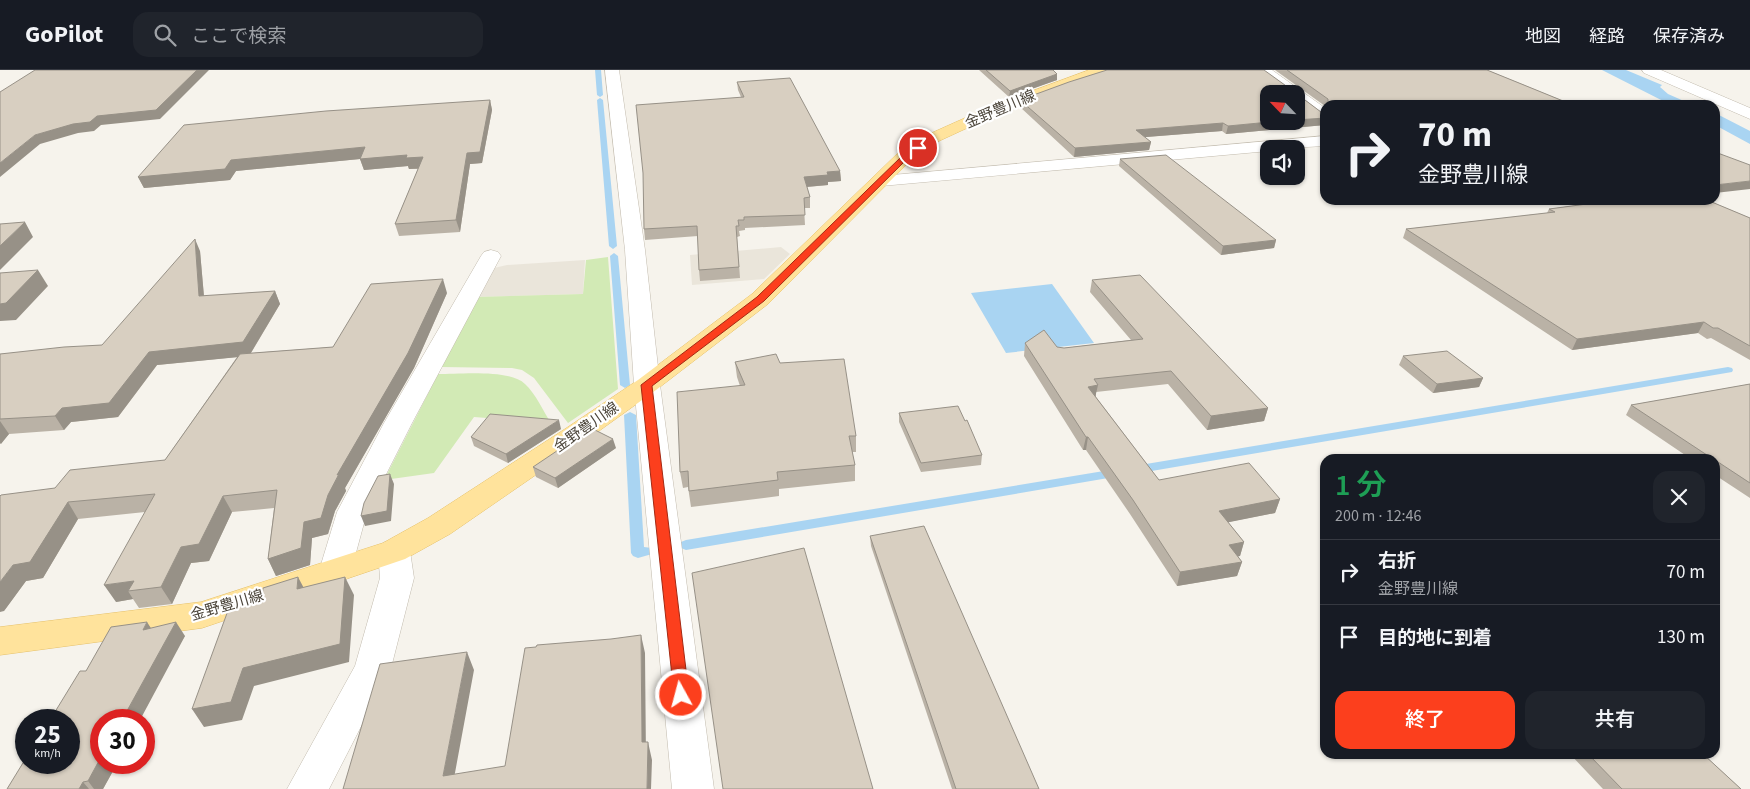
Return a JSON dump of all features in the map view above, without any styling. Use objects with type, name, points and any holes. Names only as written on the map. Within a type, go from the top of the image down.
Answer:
[{"type":"main road","name":"金野豊川線","points":[[0,641],[202,615],[394,550],[439,526],[647,385],[760,299],[903,158],[933,138],[999,108],[1102,70]]},
{"type":"street","points":[[612,70],[635,250],[647,385],[693,789]]},
{"type":"street","points":[[1263,70],[1320,111]]},
{"type":"street","points":[[1649,70],[1718,100]]},
{"type":"street","points":[[1720,101],[1750,114]]},
{"type":"street","points":[[881,180],[1320,141]]},
{"type":"street","points":[[335,570],[352,512],[398,423],[491,256]]},
{"type":"street","points":[[308,789],[373,668],[397,578],[394,550]]},
{"type":"shaded area","points":[[781,247],[790,254],[764,279],[692,285],[690,255]]},
{"type":"shaded area","points":[[585,260],[583,294],[476,297],[494,268],[507,265]]},
{"type":"green space","points":[[608,257],[618,389],[568,423],[534,378],[522,370],[512,368],[441,367],[476,297],[583,294],[586,260]]},
{"type":"green space","points":[[484,373],[518,379],[533,393],[551,423],[474,417],[434,473],[384,480],[438,374]]},
{"type":"water","points":[[1602,70],[1626,70],[1662,85],[1660,87],[1668,94],[1682,100],[1661,100]]},
{"type":"water","points":[[1720,116],[1750,131],[1750,144],[1720,128]]},
{"type":"water","points":[[1052,284],[1094,343],[1006,353],[971,293]]},
{"type":"building","points":[[35,70],[197,70],[156,110],[97,116],[90,122],[73,124],[35,135],[0,163],[0,92]]},
{"type":"building","points":[[986,70],[1053,70],[1057,74],[1010,91]]},
{"type":"building","points":[[1107,70],[1264,70],[1285,85],[1260,85],[1260,123],[1228,126],[1223,123],[1136,130],[1151,142],[1075,148],[1020,100]]},
{"type":"building","points":[[1287,70],[1487,70],[1561,100],[1328,100]]},
{"type":"building","points":[[790,78],[840,171],[827,172],[828,175],[804,177],[810,197],[804,198],[805,215],[744,217],[744,220],[738,220],[739,226],[736,226],[739,267],[699,270],[697,226],[644,229],[643,173],[636,105],[744,97],[737,82]]},
{"type":"building","points":[[490,100],[480,152],[467,153],[456,220],[395,224],[423,157],[406,158],[407,155],[360,159],[365,147],[231,160],[225,169],[138,177],[184,125],[326,111]]},
{"type":"building","points":[[1305,100],[1320,111],[1320,118],[1305,119]]},
{"type":"building","points":[[1720,154],[1750,165],[1750,181],[1720,184]]},
{"type":"building","points":[[1166,155],[1276,240],[1223,246],[1120,159]]},
{"type":"building","points":[[1579,205],[1719,205],[1750,218],[1750,346],[1704,322],[1577,339],[1406,229],[1555,212],[1549,209]]},
{"type":"building","points":[[25,222],[0,246],[0,224]]},
{"type":"building","points":[[195,239],[199,296],[275,291],[243,342],[149,352],[109,403],[62,408],[55,416],[0,419],[0,354],[102,345]]},
{"type":"building","points":[[38,270],[6,303],[0,304],[0,273]]},
{"type":"building","points":[[1140,275],[1268,408],[1211,416],[1171,371],[1094,379],[1098,385],[1088,387],[1159,480],[1249,463],[1280,499],[1219,511],[1244,542],[1229,545],[1242,562],[1180,572],[1133,500],[1088,437],[1086,437],[1025,343],[1044,330],[1057,347],[1064,348],[1143,339],[1092,280]]},
{"type":"building","points":[[443,279],[408,353],[337,475],[339,474],[328,495],[321,518],[304,522],[301,548],[268,559],[277,490],[223,496],[199,544],[181,547],[161,587],[128,591],[134,581],[104,585],[155,494],[68,502],[30,562],[13,565],[0,582],[1,495],[55,488],[70,470],[165,460],[240,354],[333,347],[371,284]]},
{"type":"building","points":[[1447,351],[1483,378],[1437,384],[1403,356]]},
{"type":"building","points":[[776,354],[780,363],[844,359],[856,436],[849,436],[855,465],[777,472],[778,480],[689,491],[688,471],[680,472],[677,392],[745,385],[735,362]]},
{"type":"building","points":[[1750,384],[1750,483],[1720,463],[1720,454],[1705,454],[1631,405]]},
{"type":"building","points":[[958,406],[965,421],[967,420],[982,455],[921,463],[899,413]]},
{"type":"building","points":[[490,414],[559,420],[506,454],[471,437]]},
{"type":"building","points":[[591,428],[613,439],[555,478],[533,467]]},
{"type":"building","points":[[390,474],[387,511],[361,516],[364,503],[378,476]]},
{"type":"building","points":[[924,526],[1039,789],[956,789],[870,536]]},
{"type":"building","points":[[804,548],[873,789],[723,789],[692,573]]},
{"type":"building","points":[[298,577],[297,589],[345,577],[340,644],[243,668],[231,702],[192,709],[230,605],[262,597],[263,588]]},
{"type":"building","points":[[147,622],[143,630],[176,622],[128,709],[90,709],[90,774],[92,774],[88,781],[83,782],[79,789],[7,789],[16,774],[80,774],[80,709],[57,709],[80,671],[86,671],[111,627]]},
{"type":"building","points":[[641,635],[642,742],[648,742],[647,789],[343,789],[380,664],[467,652],[443,776],[505,766],[525,648],[536,647],[537,645]]},
{"type":"building","points":[[1593,759],[1708,759],[1741,789],[1622,789]]},
{"type":"waterway","points":[[598,70],[600,95]]},
{"type":"waterway","points":[[600,100],[613,246]]},
{"type":"waterway","points":[[614,256],[625,385]]},
{"type":"waterway","points":[[1134,470],[1728,370]]},
{"type":"waterway","points":[[630,415],[638,553],[647,551]]},
{"type":"waterway","points":[[686,545],[1116,473]]},
{"type":"route","points":[[681,695],[647,385],[760,299],[903,158],[918,148]]}]
